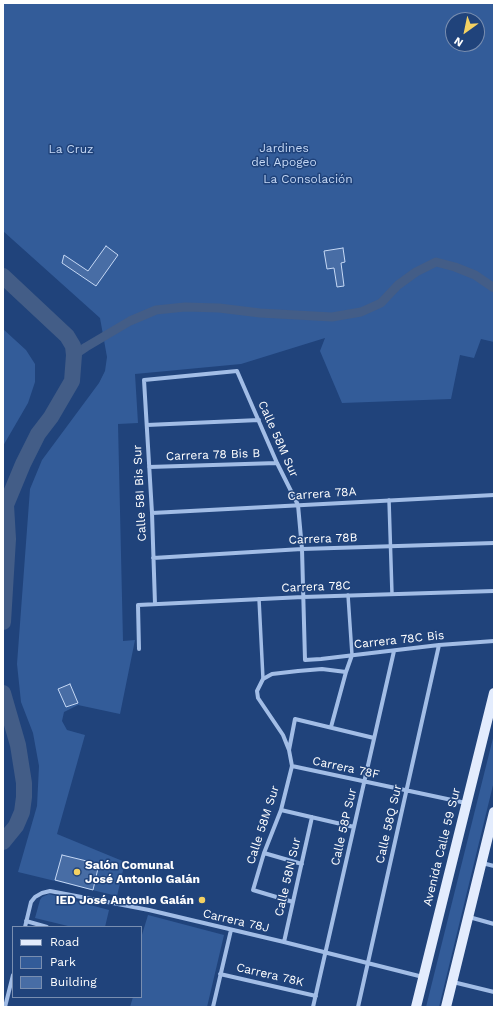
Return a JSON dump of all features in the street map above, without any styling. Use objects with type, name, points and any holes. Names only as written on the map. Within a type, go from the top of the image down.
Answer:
[{"type":"main road","name":"Avenida Calle 59 Sur","points":[[416,1007],[494,692]]},
{"type":"main road","points":[[446,1007],[494,812]]},
{"type":"street","name":"Calle 58I Bis Sur","points":[[155,604],[152,513],[144,380],[238,371]]},
{"type":"street","name":"Calle 58M Sur","points":[[238,371],[277,463],[298,505],[302,549],[306,660]]},
{"type":"street","points":[[147,425],[259,420]]},
{"type":"street","name":"Carrera 78 Bis B","points":[[149,467],[277,463]]},
{"type":"street","name":"Carrera 78A","points":[[152,513],[494,495]]},
{"type":"street","points":[[389,500],[392,594]]},
{"type":"street","name":"Carrera 78B","points":[[153,558],[302,549],[494,543]]},
{"type":"street","name":"Carrera 78C","points":[[139,648],[138,605],[348,595],[494,591]]},
{"type":"street","points":[[348,595],[352,655],[331,727],[374,738]]},
{"type":"street","points":[[259,599],[263,679],[257,691],[258,698],[283,735],[289,750]]},
{"type":"street","name":"Carrera 78C Bis","points":[[306,660],[439,645],[494,641]]},
{"type":"street","name":"Calle 58Q Sur","points":[[358,1007],[439,645]]},
{"type":"street","name":"Calle 58P Sur","points":[[313,1007],[327,952],[394,651]]},
{"type":"street","points":[[321,659],[322,669]]},
{"type":"street","points":[[263,679],[272,674],[322,669],[346,672]]},
{"type":"street","name":"Calle 58M Sur","points":[[293,902],[253,890],[264,853],[281,810],[292,766],[289,750],[295,719],[331,727]]},
{"type":"street","name":"Carrera 78F","points":[[292,766],[466,803]]},
{"type":"street","points":[[281,810],[354,827]]},
{"type":"street","name":"Calle 58N Sur","points":[[284,942],[312,817]]},
{"type":"street","points":[[264,853],[302,864]]},
{"type":"street","points":[[481,863],[494,866]]},
{"type":"street","name":"Carrera 78J","points":[[26,921],[31,902],[35,897],[42,893],[63,893],[150,910],[327,952],[424,977]]},
{"type":"street","points":[[468,917],[494,924]]},
{"type":"street","points":[[25,926],[26,921],[44,926]]},
{"type":"street","points":[[213,1007],[231,930]]},
{"type":"street","name":"Carrera 78K","points":[[220,974],[316,996]]},
{"type":"street","points":[[6,1007],[12,980]]},
{"type":"street","points":[[453,982],[494,992]]},
{"type":"green space","name":"Jardines del Apogeo","points":[[3,3],[494,3],[494,342],[481,339],[474,358],[460,355],[451,399],[342,403],[320,351],[325,338],[241,364],[135,374],[138,423],[118,424],[123,641],[135,640],[120,714],[78,705],[64,712],[62,721],[67,730],[85,735],[57,834],[125,862],[117,896],[18,872],[37,806],[39,766],[33,733],[21,702],[17,664],[30,489],[42,460],[99,383],[105,371],[107,357],[100,318],[3,231]]},
{"type":"green space","points":[[3,329],[26,350],[35,364],[35,382],[28,403],[3,446]]},
{"type":"green space","points":[[494,734],[494,781],[439,1007],[426,1007]]},
{"type":"green space","points":[[49,894],[109,910],[105,926],[68,926],[35,918],[42,897]]},
{"type":"green space","points":[[148,915],[224,935],[207,1007],[130,1007],[133,998],[142,998],[142,935]]},
{"type":"building","points":[[106,246],[118,255],[96,286],[62,263],[64,255],[88,271]]},
{"type":"building","points":[[343,248],[345,262],[341,263],[344,286],[337,287],[334,268],[327,269],[324,251]]},
{"type":"building","points":[[70,684],[78,703],[66,707],[58,689]]},
{"type":"building","name":"Salón Comunal José Antonio Galán","points":[[62,855],[99,864],[93,890],[55,880]]},
{"type":"waterway","points":[[74,355],[130,321],[156,310],[185,307],[219,308],[260,313],[332,317],[361,312],[381,303],[398,285],[416,272],[436,262],[455,267],[475,275],[494,288]]},
{"type":"waterway","points":[[3,276],[67,336],[73,346],[74,355],[72,381],[51,417],[38,434],[23,464],[6,505],[8,539],[3,622]]},
{"type":"waterway","points":[[3,693],[18,745],[24,783],[22,812],[16,826],[3,842]]},
{"type":"place","name":"Salón Comunal José Antonio Galán","points":[[77,872]]},
{"type":"place","name":"IED José Antonio Galán","points":[[202,900]]},
{"type":"park label","name":"La Cruz","points":[[71,149]]},
{"type":"park label","name":"La Consolación","points":[[308,179]]}]
